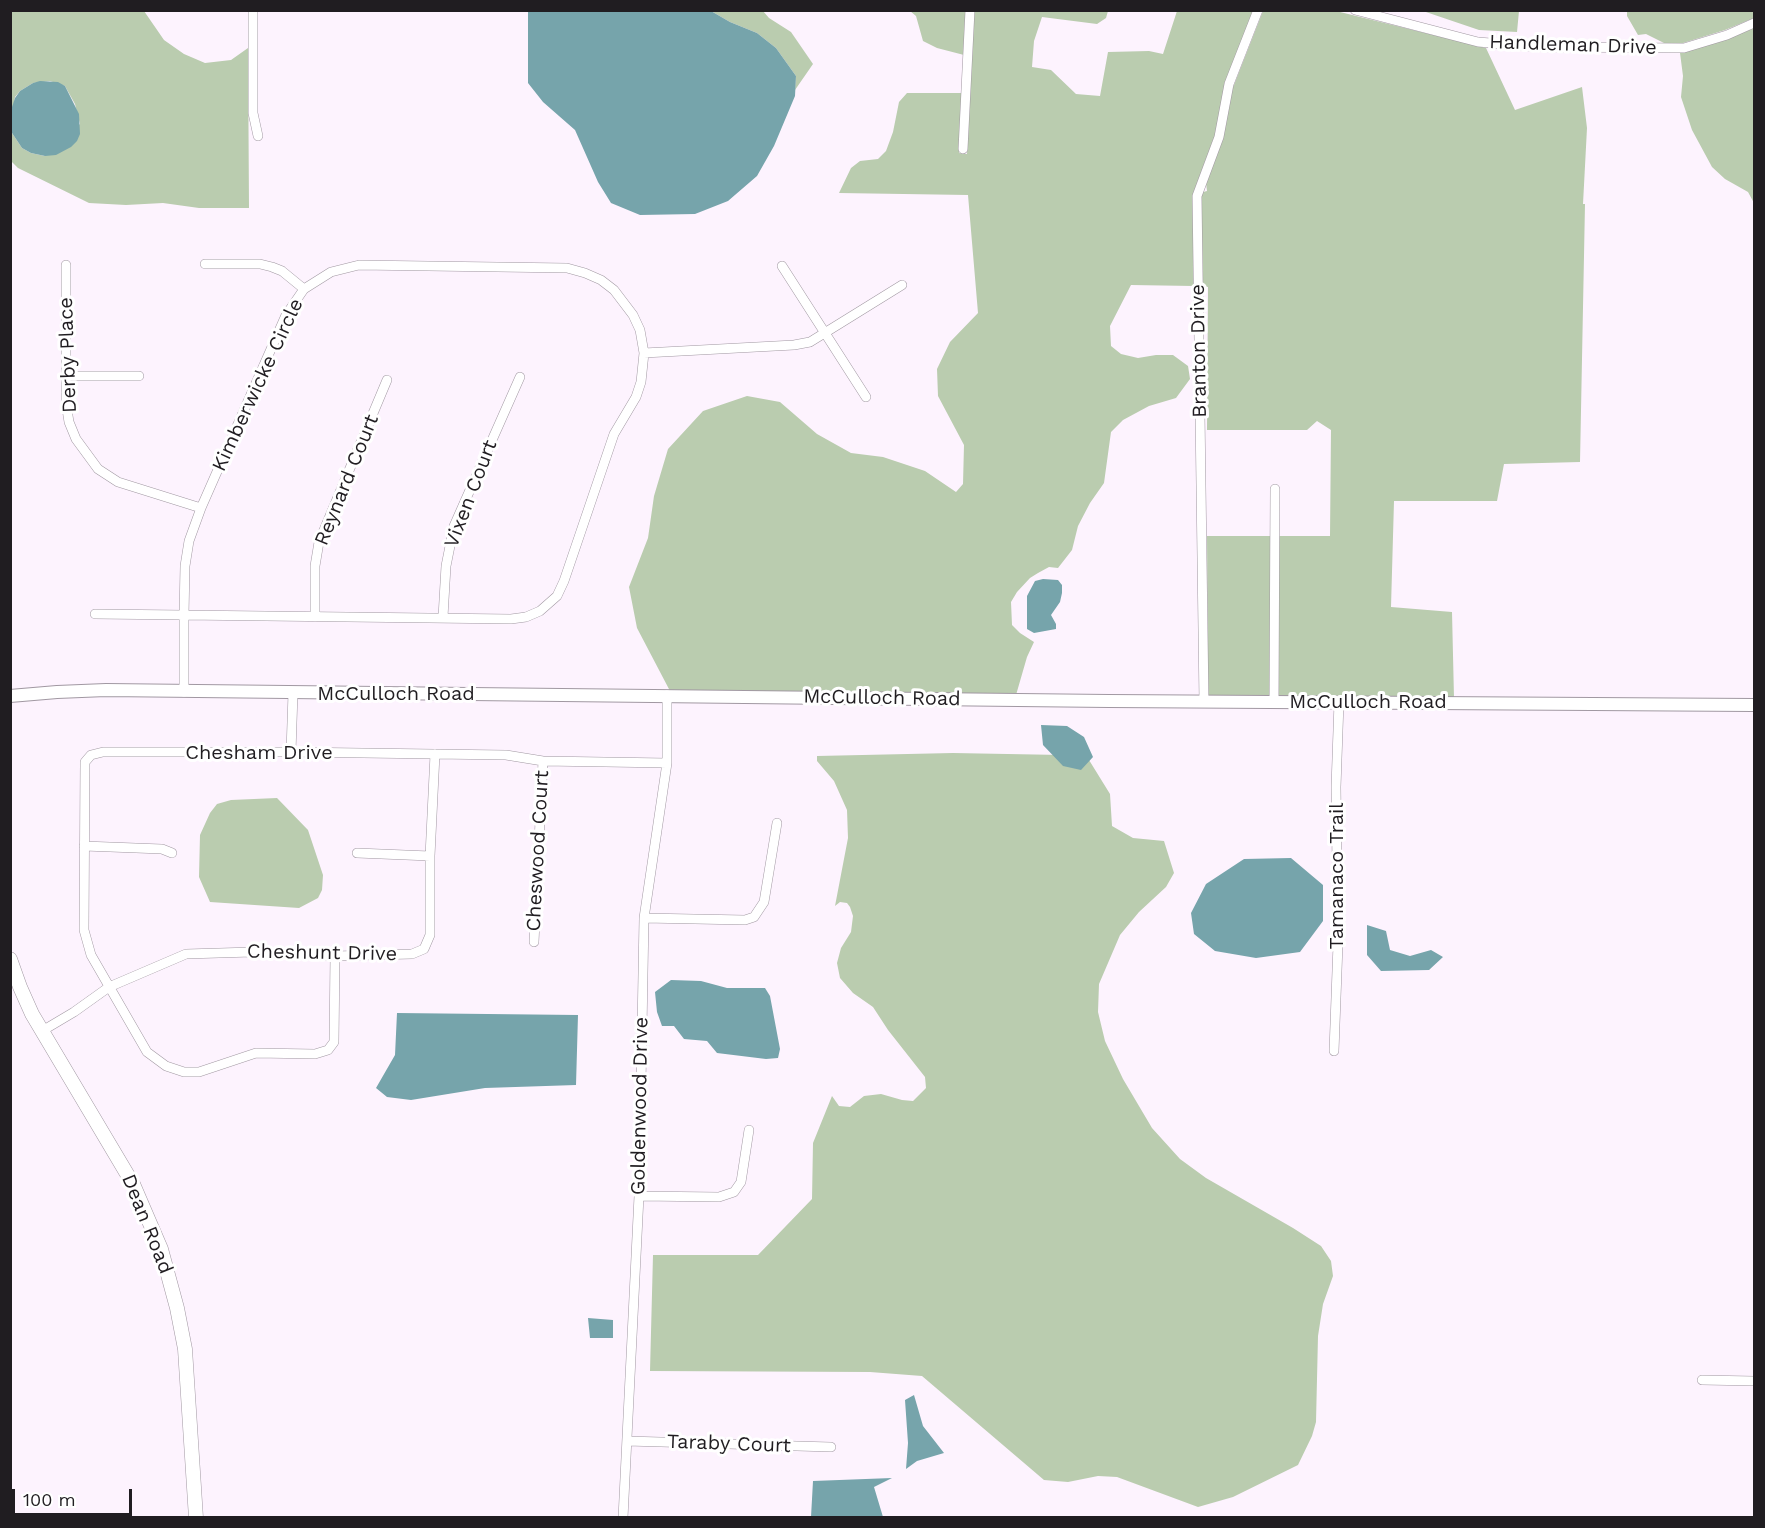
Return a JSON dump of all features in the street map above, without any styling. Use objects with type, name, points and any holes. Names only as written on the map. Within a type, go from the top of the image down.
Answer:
[{"type":"main road","name":"Dean Road","points":[[10,958],[23,996],[42,1031],[133,1184],[152,1227],[169,1275],[187,1364],[196,1518]]},
{"type":"street","points":[[253,10],[253,113],[258,135]]},
{"type":"street","points":[[963,149],[970,10]]},
{"type":"street","name":"Branton Drive","points":[[1204,702],[1197,196],[1219,137],[1229,84],[1258,10]]},
{"type":"street","name":"Handleman Drive","points":[[1355,10],[1478,42],[1539,47],[1684,48],[1755,23]]},
{"type":"street","points":[[205,264],[260,264],[272,267],[282,271],[304,289]]},
{"type":"street","name":"Derby Place","points":[[66,265],[66,403],[69,422],[76,439],[98,469],[118,482],[201,508]]},
{"type":"street","name":"Kimberwicke Circle","points":[[359,265],[567,268],[601,280],[620,297],[634,316],[640,330],[644,353],[641,382],[636,397],[614,434],[564,581],[556,596],[540,611],[526,617],[511,619],[184,615],[185,566],[189,541],[201,508],[286,315],[304,289],[331,272],[359,265]]},
{"type":"street","points":[[782,266],[866,397]]},
{"type":"street","points":[[644,353],[794,345],[810,342],[902,285]]},
{"type":"street","points":[[65,376],[139,376]]},
{"type":"street","name":"Vixen Court","points":[[443,617],[446,566],[454,526],[520,377]]},
{"type":"street","name":"Reynard Court","points":[[315,617],[315,566],[319,542],[387,380]]},
{"type":"street","points":[[1274,702],[1275,489]]},
{"type":"street","points":[[95,614],[184,615],[184,692]]},
{"type":"street","name":"McCulloch Road","points":[[10,696],[76,691],[1755,705]]},
{"type":"street","points":[[291,752],[293,693]]},
{"type":"street","name":"Goldenwood Drive","points":[[623,1518],[639,1196],[644,918],[667,763],[667,695]]},
{"type":"street","name":"Tamanaco Trail","points":[[1334,1051],[1338,944],[1336,787],[1339,702]]},
{"type":"street","name":"Chesham Drive","points":[[335,956],[334,1042],[328,1050],[315,1054],[256,1053],[199,1072],[184,1072],[166,1066],[147,1052],[91,955],[84,930],[83,771],[85,762],[91,755],[103,752],[291,752],[506,755],[543,761],[667,763]]},
{"type":"street","name":"Cheshunt Drive","points":[[42,1031],[109,987],[186,954],[252,952],[335,956],[412,954],[424,950],[430,935],[430,856],[435,754]]},
{"type":"street","name":"Cheswood Court","points":[[534,942],[543,761]]},
{"type":"street","points":[[644,918],[745,920],[754,917],[764,902],[777,824]]},
{"type":"street","points":[[84,846],[162,849],[172,853]]},
{"type":"street","points":[[357,853],[430,856]]},
{"type":"street","points":[[639,1196],[719,1197],[734,1192],[741,1182],[749,1130]]},
{"type":"street","points":[[1702,1380],[1755,1381]]},
{"type":"street","name":"Taraby Court","points":[[627,1441],[831,1447]]},
{"type":"green space","points":[[1420,10],[1519,10],[1517,32],[1479,30]]},
{"type":"green space","points":[[11,11],[144,11],[164,40],[184,54],[205,63],[231,60],[248,48],[249,208],[199,208],[163,203],[126,205],[89,203],[18,168],[11,161],[11,127],[12,133],[22,148],[45,156],[80,124],[75,104],[65,86],[50,81],[33,83],[20,91],[15,97],[11,119]]},
{"type":"green space","points":[[711,11],[763,11],[769,18],[791,32],[813,64],[795,90],[796,76],[776,48],[757,33]]},
{"type":"green space","points":[[910,11],[966,11],[964,55],[937,48],[923,41],[916,16]]},
{"type":"green space","points":[[974,11],[1108,11],[1106,18],[1097,24],[1042,17],[1034,41],[1032,67],[1051,70],[1076,94],[1100,96],[1108,52],[1149,51],[1163,54],[1177,11],[1254,11],[1215,135],[1193,194],[1194,286],[1131,285],[1110,326],[1111,346],[1121,354],[1138,358],[1173,355],[1188,366],[1190,379],[1176,398],[1149,406],[1123,420],[1111,432],[1104,483],[1078,526],[1072,550],[1058,568],[1049,567],[1030,578],[1011,602],[1012,625],[1034,642],[1027,657],[1016,695],[670,691],[637,628],[629,587],[648,538],[654,496],[668,449],[703,411],[747,396],[780,402],[817,434],[851,453],[883,457],[925,471],[956,492],[963,484],[964,445],[938,396],[937,369],[950,342],[978,313],[968,195],[839,193],[851,168],[860,161],[878,159],[886,151],[893,132],[899,102],[907,93],[962,93],[959,153],[967,154]]},
{"type":"green space","points":[[1263,11],[1336,11],[1486,48],[1515,110],[1582,87],[1587,128],[1583,204],[1585,204],[1580,462],[1504,464],[1497,501],[1394,501],[1391,607],[1452,612],[1454,698],[1278,697],[1279,536],[1330,536],[1331,430],[1317,421],[1307,430],[1207,430],[1208,287],[1202,286],[1201,197],[1203,192],[1207,191],[1206,183],[1232,90]]},
{"type":"green space","points":[[1627,11],[1754,11],[1754,18],[1683,43],[1664,43],[1646,34],[1638,35],[1627,16]]},
{"type":"green space","points":[[1754,28],[1754,203],[1748,192],[1725,179],[1712,167],[1692,130],[1681,97],[1683,76],[1680,53],[1728,39]]},
{"type":"green space","points":[[1207,536],[1271,536],[1270,697],[1208,697]]},
{"type":"green space","points":[[953,753],[1062,755],[1089,760],[1110,794],[1112,826],[1133,838],[1164,841],[1174,873],[1166,887],[1139,912],[1120,935],[1099,984],[1098,1012],[1105,1041],[1123,1079],[1152,1128],[1180,1159],[1206,1178],[1321,1246],[1331,1261],[1333,1276],[1323,1304],[1318,1336],[1316,1422],[1312,1436],[1298,1465],[1233,1497],[1198,1507],[1117,1477],[1098,1476],[1068,1482],[1044,1480],[922,1376],[870,1372],[650,1371],[653,1255],[758,1255],[812,1199],[813,1143],[832,1096],[839,1106],[850,1107],[864,1096],[881,1094],[913,1101],[926,1088],[925,1077],[873,1007],[853,993],[840,978],[837,963],[841,948],[851,932],[853,916],[847,903],[840,902],[835,906],[848,838],[847,810],[834,781],[817,761],[817,756]]},
{"type":"green space","points":[[277,798],[308,830],[323,875],[322,890],[318,898],[299,908],[210,902],[199,877],[200,835],[210,813],[217,804],[231,800]]},
{"type":"water","points":[[528,11],[711,11],[757,33],[776,48],[796,76],[795,96],[774,146],[757,176],[728,201],[695,214],[640,215],[611,203],[598,182],[575,130],[543,102],[528,83]]},
{"type":"water","points":[[40,81],[58,82],[65,86],[79,114],[80,134],[77,141],[56,155],[45,156],[31,153],[22,148],[12,133],[11,110],[15,98],[20,91]]},
{"type":"water","points":[[1058,580],[1062,585],[1060,602],[1051,615],[1056,629],[1034,633],[1027,629],[1027,596],[1035,581]]},
{"type":"water","points":[[1041,725],[1067,726],[1084,737],[1093,757],[1081,770],[1063,766],[1043,745]]},
{"type":"water","points":[[1291,858],[1323,885],[1323,921],[1300,952],[1256,958],[1215,951],[1194,934],[1191,913],[1206,884],[1244,859]]},
{"type":"water","points":[[1367,925],[1386,931],[1390,950],[1410,956],[1431,950],[1443,957],[1429,970],[1381,971],[1367,955]]},
{"type":"water","points":[[671,980],[701,981],[727,988],[765,988],[770,996],[780,1049],[778,1058],[766,1059],[717,1053],[707,1041],[684,1039],[674,1026],[662,1026],[657,1012],[655,992]]},
{"type":"water","points":[[397,1013],[578,1015],[576,1085],[485,1088],[411,1100],[387,1097],[376,1088],[395,1055]]},
{"type":"water","points":[[588,1318],[613,1320],[613,1338],[590,1338]]},
{"type":"water","points":[[914,1395],[923,1426],[944,1453],[917,1461],[906,1469],[908,1443],[905,1400]]},
{"type":"water","points":[[892,1478],[874,1487],[883,1517],[811,1517],[813,1481]]}]
